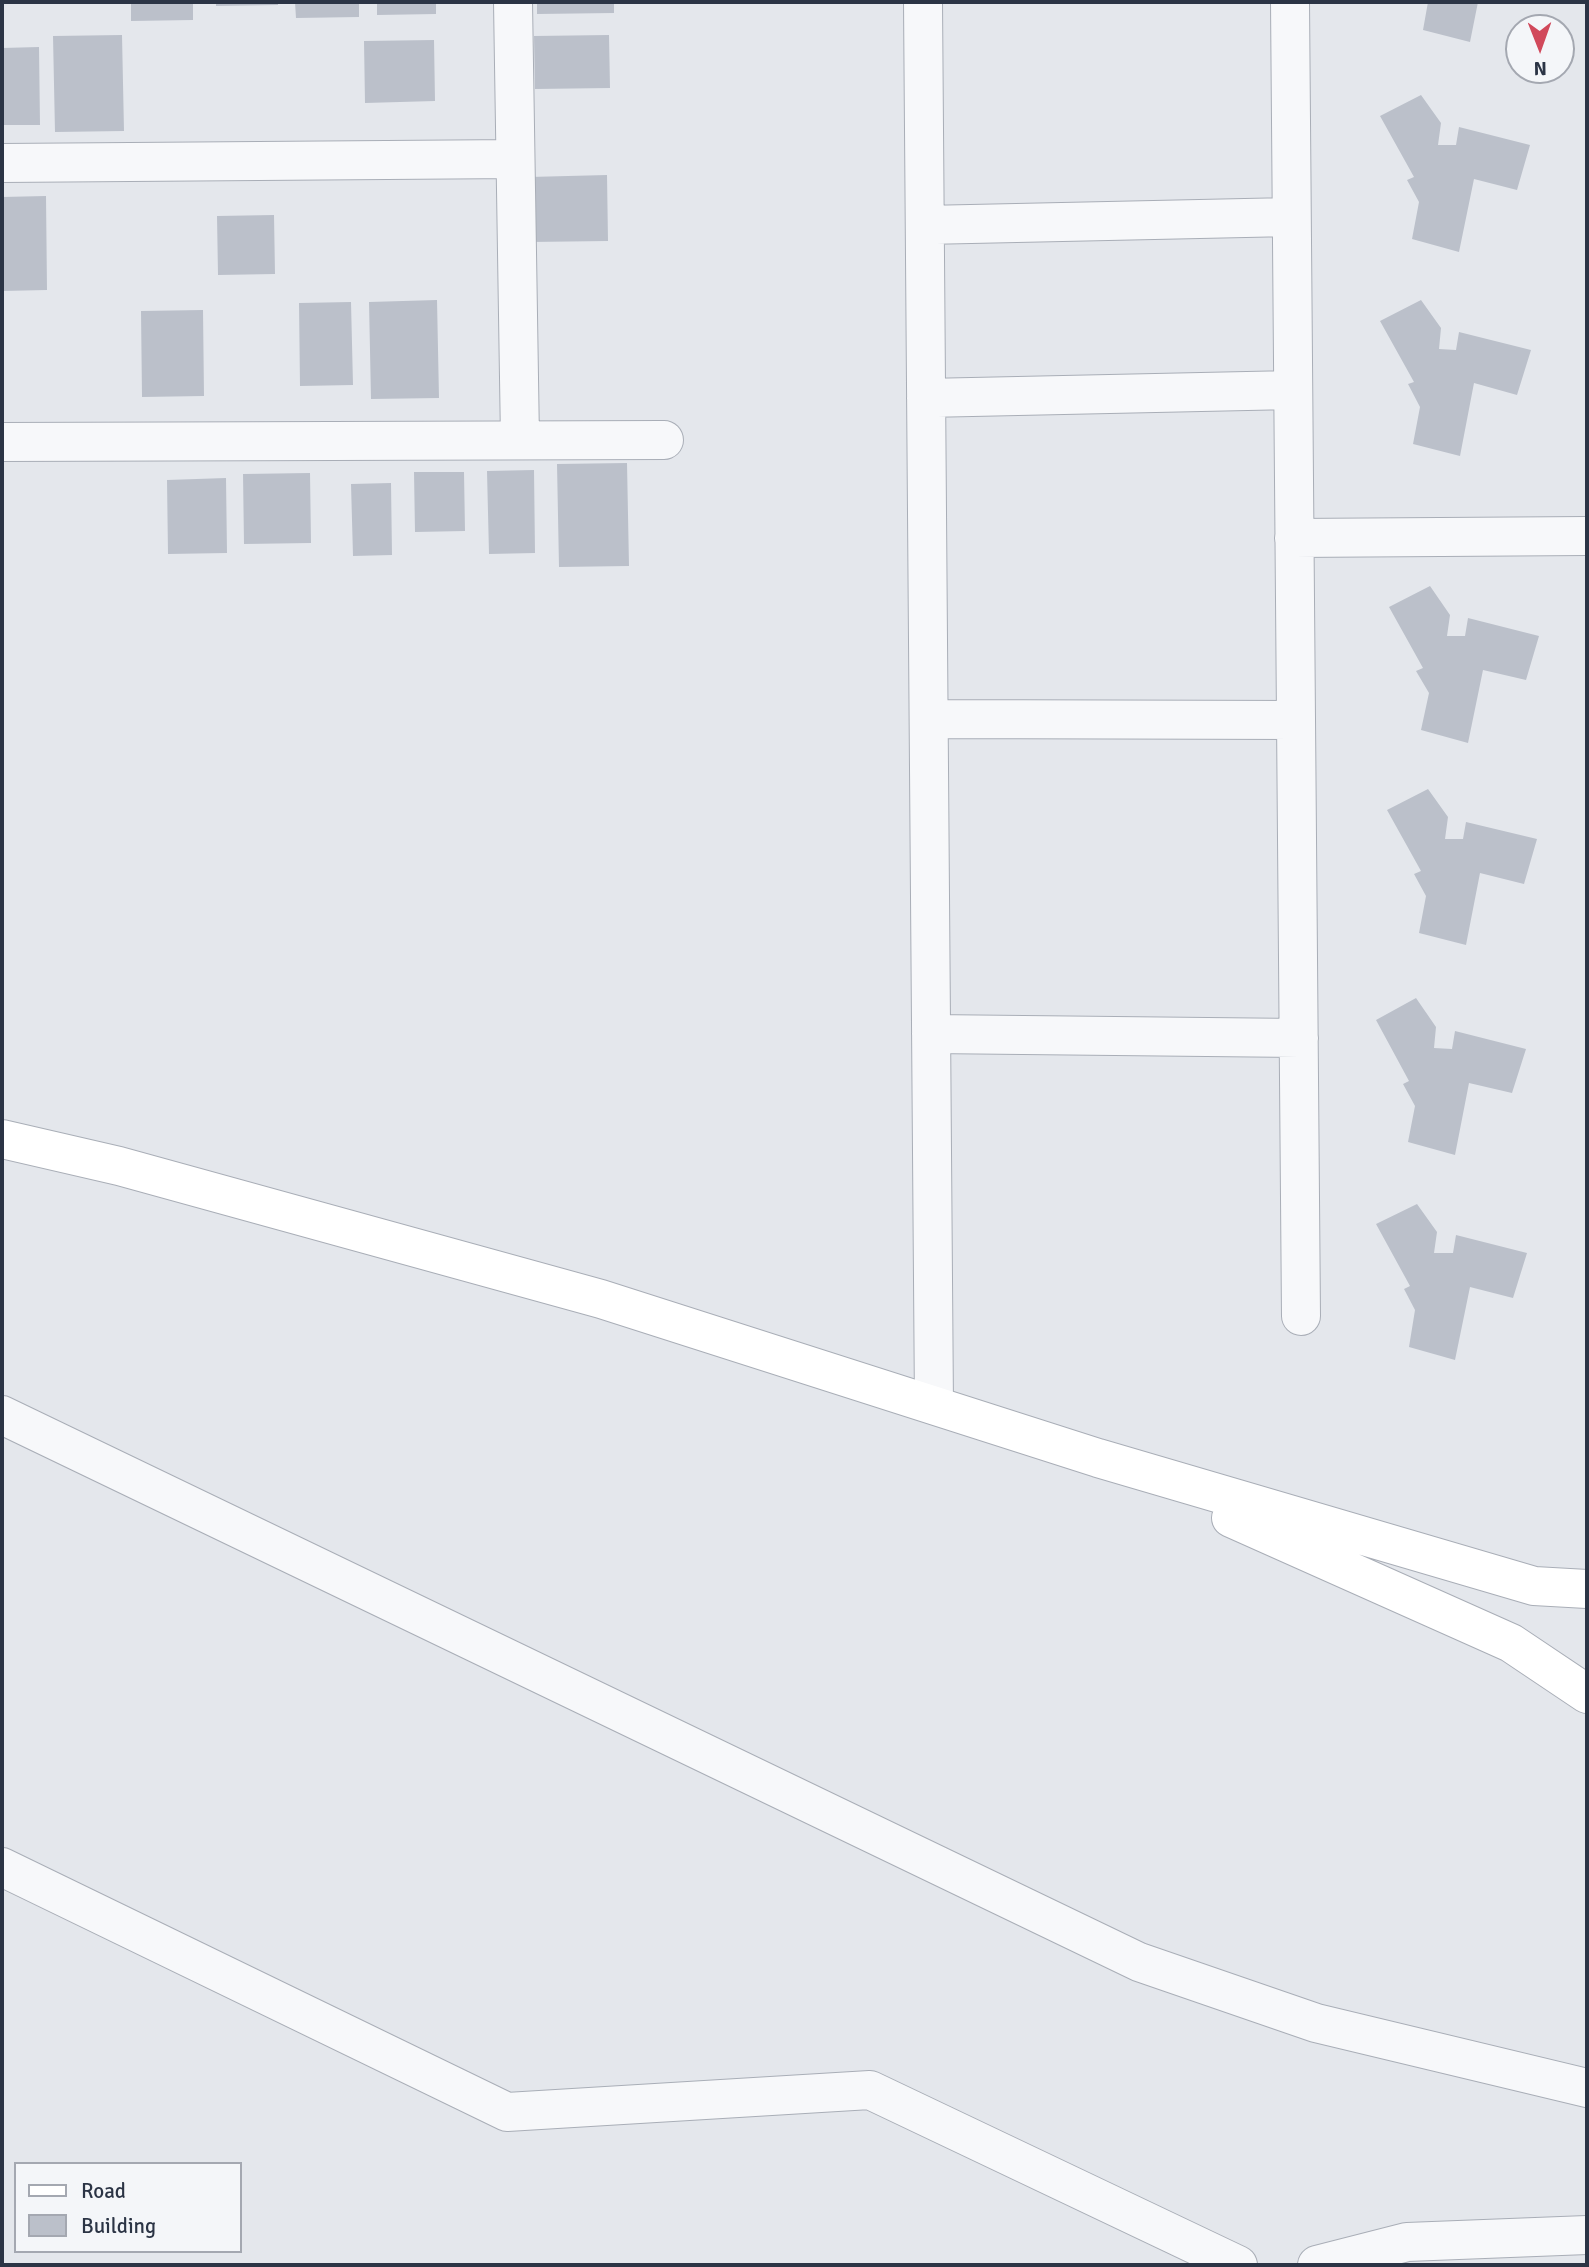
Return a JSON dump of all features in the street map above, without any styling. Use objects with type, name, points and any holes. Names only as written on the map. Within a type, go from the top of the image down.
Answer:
[{"type":"street","points":[[513,2],[520,440]]},
{"type":"street","points":[[923,2],[934,1405]]},
{"type":"street","points":[[1290,2],[1301,1316]]},
{"type":"street","points":[[2,163],[516,159]]},
{"type":"street","points":[[925,225],[1291,217]]},
{"type":"street","points":[[926,398],[1293,390]]},
{"type":"street","points":[[2,442],[664,440]]},
{"type":"street","points":[[1294,538],[1587,536]]},
{"type":"street","points":[[929,719],[1296,720]]},
{"type":"street","points":[[931,1034],[1298,1038]]},
{"type":"street","points":[[2,1139],[119,1166],[601,1299],[1098,1458],[1534,1586],[1587,1589]]},
{"type":"street","points":[[2,1415],[1139,1962],[1316,2023],[1587,2088]]},
{"type":"street","points":[[1098,1458],[1511,1643],[1587,1694]]},
{"type":"street","points":[[2,1867],[507,2112],[870,2090],[1238,2265]]},
{"type":"street","points":[[1317,2265],[1407,2242],[1587,2235]]},
{"type":"building","points":[[131,2],[193,2],[193,20],[131,21]]},
{"type":"building","points":[[216,2],[278,2],[278,5],[216,6]]},
{"type":"building","points":[[295,2],[359,2],[359,17],[296,18]]},
{"type":"building","points":[[377,2],[436,2],[436,14],[377,15]]},
{"type":"building","points":[[537,2],[614,2],[614,13],[537,14]]},
{"type":"building","points":[[1428,2],[1478,2],[1470,42],[1423,30]]},
{"type":"building","points":[[122,35],[124,131],[55,132],[53,36]]},
{"type":"building","points":[[609,35],[610,88],[535,89],[534,36]]},
{"type":"building","points":[[434,40],[435,101],[365,103],[364,41]]},
{"type":"building","points":[[39,47],[40,125],[2,125],[2,48]]},
{"type":"building","points":[[1421,95],[1441,123],[1438,145],[1456,145],[1459,127],[1530,145],[1517,190],[1474,179],[1459,252],[1412,239],[1419,202],[1407,180],[1414,177],[1380,116]]},
{"type":"building","points":[[607,175],[608,241],[530,242],[529,177]]},
{"type":"building","points":[[46,196],[47,290],[2,291],[2,197]]},
{"type":"building","points":[[274,215],[275,274],[218,275],[217,216]]},
{"type":"building","points":[[437,300],[439,398],[371,399],[369,302]]},
{"type":"building","points":[[1421,300],[1441,328],[1439,349],[1456,350],[1459,332],[1531,350],[1517,395],[1474,383],[1460,456],[1413,444],[1420,407],[1408,384],[1414,382],[1380,321]]},
{"type":"building","points":[[351,302],[353,385],[300,386],[299,303]]},
{"type":"building","points":[[203,310],[204,396],[142,397],[141,311]]},
{"type":"building","points":[[627,463],[629,566],[559,567],[557,464]]},
{"type":"building","points":[[534,470],[535,553],[489,554],[487,471]]},
{"type":"building","points":[[414,472],[464,472],[465,531],[415,532]]},
{"type":"building","points":[[310,473],[311,543],[244,544],[243,474]]},
{"type":"building","points":[[226,478],[227,553],[168,554],[167,480]]},
{"type":"building","points":[[391,483],[392,555],[353,556],[351,484]]},
{"type":"building","points":[[1430,586],[1450,615],[1447,636],[1465,636],[1468,618],[1539,636],[1526,680],[1483,670],[1468,743],[1421,730],[1429,693],[1416,671],[1423,668],[1389,607]]},
{"type":"building","points":[[1428,789],[1448,817],[1445,839],[1463,839],[1466,822],[1537,839],[1524,884],[1480,873],[1466,945],[1419,933],[1426,896],[1414,874],[1421,871],[1387,810]]},
{"type":"building","points":[[1416,998],[1436,1027],[1434,1048],[1452,1049],[1455,1031],[1526,1049],[1512,1093],[1469,1083],[1455,1155],[1408,1142],[1415,1106],[1403,1084],[1409,1081],[1376,1020]]},
{"type":"building","points":[[1417,1204],[1437,1232],[1434,1253],[1453,1253],[1456,1235],[1527,1253],[1513,1298],[1470,1287],[1455,1360],[1409,1347],[1415,1310],[1404,1289],[1410,1286],[1376,1224]]}]
